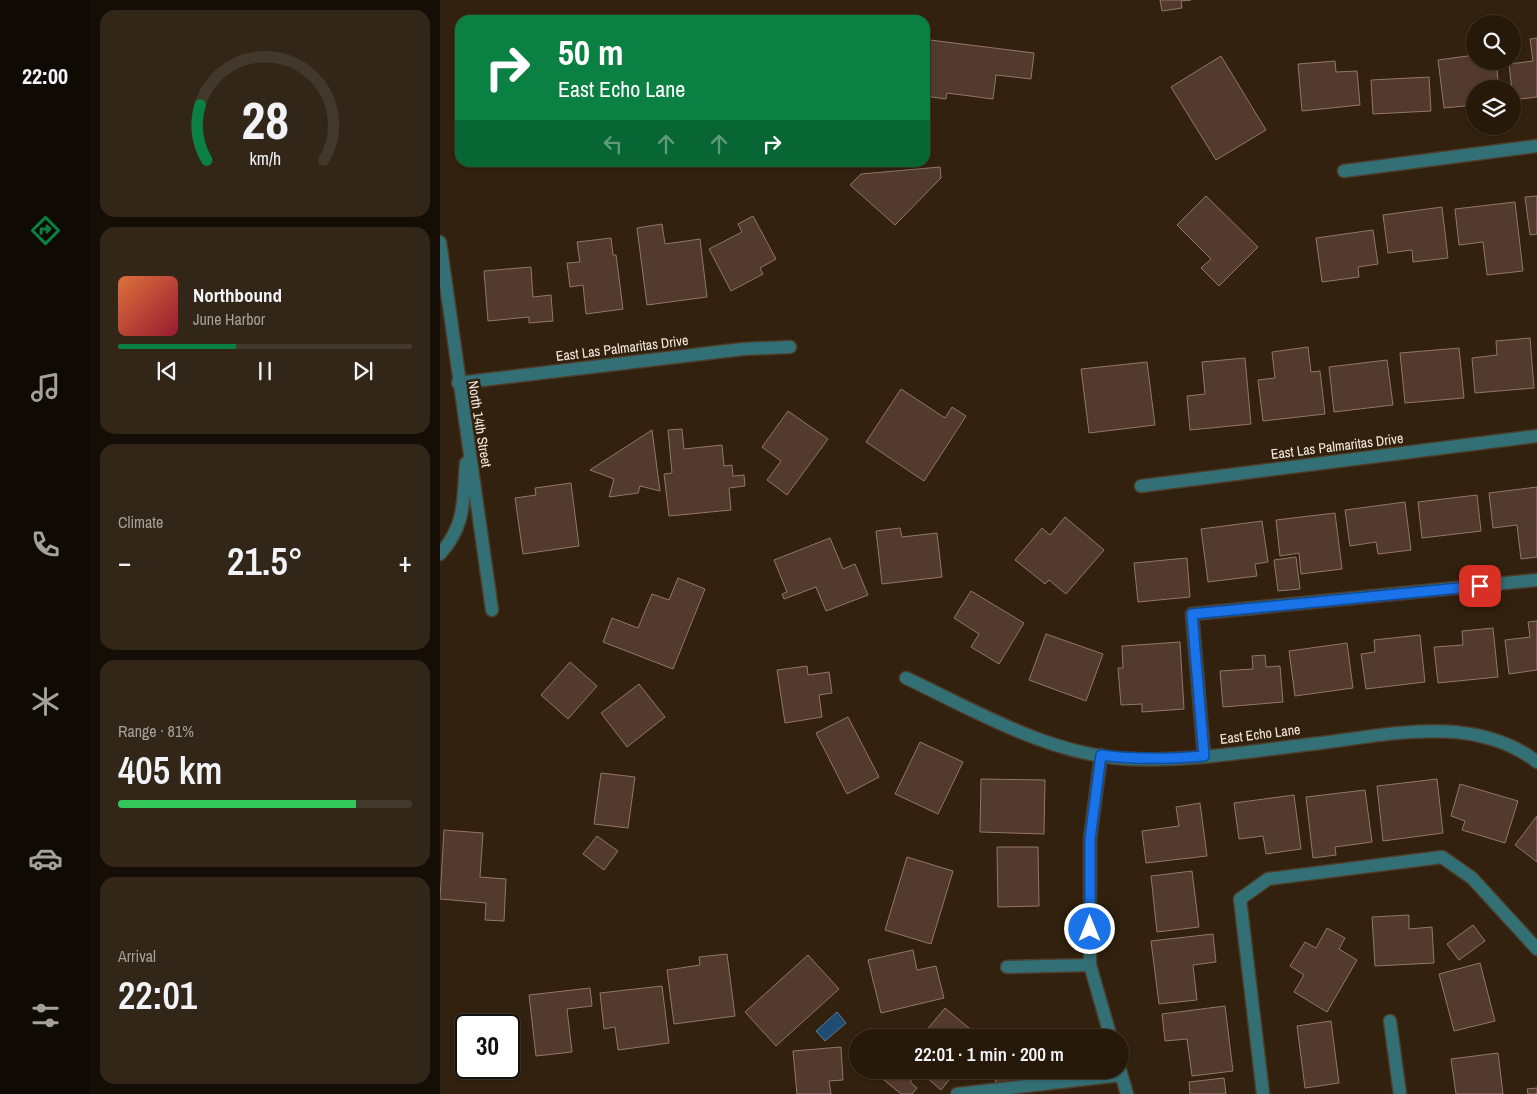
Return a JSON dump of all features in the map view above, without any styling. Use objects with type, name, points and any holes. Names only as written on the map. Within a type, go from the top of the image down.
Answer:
[{"type":"street","points":[[1344,171],[1537,146]]},
{"type":"street","name":"North 14th Street","points":[[440,242],[458,383],[492,610]]},
{"type":"street","name":"East Las Palmaritas Drive","points":[[458,383],[744,349],[790,347]]},
{"type":"street","name":"East Las Palmaritas Drive","points":[[1141,486],[1537,436]]},
{"type":"street","points":[[440,554],[449,544],[461,522],[468,442]]},
{"type":"street","points":[[1204,756],[1192,614],[1537,580]]},
{"type":"street","name":"East Echo Lane","points":[[906,678],[1029,736],[1101,755],[1127,759],[1204,756],[1417,731],[1460,732],[1491,738],[1527,754],[1537,762]]},
{"type":"street","points":[[1101,755],[1090,839],[1090,965],[1108,1029]]},
{"type":"street","points":[[1263,1094],[1240,899],[1268,878],[1442,857],[1472,878],[1537,949]]},
{"type":"street","points":[[1007,967],[1090,965]]},
{"type":"street","points":[[1390,1021],[1400,1094]]},
{"type":"street","points":[[957,1094],[1068,1079]]},
{"type":"street","points":[[1122,1079],[1127,1094]]},
{"type":"water","points":[[837,1012],[846,1023],[825,1041],[816,1031]]},
{"type":"building","points":[[1160,0],[1191,0],[1181,1],[1182,8],[1162,11]]},
{"type":"building","points":[[1537,38],[1537,97],[1521,99],[1521,80],[1511,80],[1510,70],[1521,70],[1521,62],[1533,61],[1530,39]]},
{"type":"building","points":[[930,40],[1034,53],[1031,79],[996,75],[993,99],[947,93],[946,99],[930,97]]},
{"type":"building","points":[[1221,56],[1266,130],[1216,160],[1171,87]]},
{"type":"building","points":[[1466,56],[1466,70],[1497,70],[1498,80],[1466,80],[1466,106],[1444,108],[1438,60]]},
{"type":"building","points":[[1335,61],[1336,72],[1357,71],[1360,105],[1302,111],[1298,64]]},
{"type":"building","points":[[1429,77],[1431,111],[1373,114],[1371,80]]},
{"type":"building","points":[[940,167],[941,178],[895,225],[850,185],[861,174]]},
{"type":"building","points":[[1206,196],[1258,247],[1219,286],[1201,268],[1211,259],[1177,225]]},
{"type":"building","points":[[1537,196],[1537,234],[1530,235],[1525,197]]},
{"type":"building","points":[[1515,202],[1523,271],[1487,275],[1483,242],[1459,245],[1455,209]]},
{"type":"building","points":[[1442,207],[1448,258],[1413,262],[1412,250],[1388,253],[1383,215]]},
{"type":"building","points":[[753,216],[776,259],[760,268],[763,274],[731,291],[709,249],[742,232],[738,224]]},
{"type":"building","points":[[662,224],[665,244],[700,239],[707,297],[647,305],[637,228]]},
{"type":"building","points":[[1373,230],[1378,264],[1358,267],[1359,277],[1322,282],[1316,238]]},
{"type":"building","points":[[611,238],[613,255],[616,255],[623,309],[586,314],[583,285],[570,287],[567,263],[580,262],[577,242]]},
{"type":"building","points":[[531,267],[533,297],[551,295],[553,321],[529,323],[529,317],[488,321],[484,271]]},
{"type":"building","points":[[1530,338],[1534,388],[1475,393],[1472,358],[1497,355],[1496,341]]},
{"type":"building","points":[[1308,347],[1311,372],[1320,371],[1325,414],[1263,421],[1258,380],[1275,378],[1272,352]]},
{"type":"building","points":[[1459,348],[1464,398],[1405,403],[1400,353]]},
{"type":"building","points":[[1245,358],[1251,424],[1190,430],[1187,396],[1205,394],[1202,362]]},
{"type":"building","points":[[1387,360],[1393,405],[1334,412],[1329,367]]},
{"type":"building","points":[[1147,362],[1155,425],[1089,433],[1081,369]]},
{"type":"building","points":[[901,389],[945,418],[952,407],[966,416],[924,481],[866,442]]},
{"type":"building","points":[[788,411],[828,439],[787,495],[767,480],[781,461],[762,447]]},
{"type":"building","points":[[682,429],[684,449],[722,445],[724,466],[732,465],[733,476],[744,475],[745,486],[729,488],[731,510],[669,516],[664,474],[672,473],[668,430]]},
{"type":"building","points":[[652,430],[660,491],[640,486],[638,493],[609,497],[614,479],[590,470]]},
{"type":"building","points":[[571,483],[579,546],[523,554],[515,498],[536,495],[535,488]]},
{"type":"building","points":[[1537,487],[1537,557],[1521,559],[1517,525],[1493,528],[1489,493]]},
{"type":"building","points":[[1477,495],[1481,531],[1422,538],[1418,502]]},
{"type":"building","points":[[1405,502],[1411,550],[1378,554],[1376,542],[1350,546],[1345,510]]},
{"type":"building","points":[[1335,513],[1342,569],[1301,574],[1299,553],[1280,556],[1276,520]]},
{"type":"building","points":[[1065,517],[1104,550],[1066,594],[1049,580],[1045,584],[1015,560],[1042,528],[1050,535]]},
{"type":"building","points":[[1262,521],[1268,562],[1255,564],[1257,576],[1208,582],[1201,529]]},
{"type":"building","points":[[900,528],[902,537],[937,533],[942,577],[882,584],[876,531]]},
{"type":"building","points":[[830,538],[843,569],[855,564],[868,595],[826,611],[816,587],[784,599],[782,594],[787,592],[774,560]]},
{"type":"building","points":[[1296,557],[1300,589],[1278,591],[1274,560]]},
{"type":"building","points":[[1187,558],[1190,597],[1138,602],[1134,563]]},
{"type":"building","points":[[678,578],[705,589],[673,669],[603,642],[612,618],[638,628],[652,594],[669,600]]},
{"type":"building","points":[[971,591],[1024,623],[999,664],[971,647],[979,634],[954,618]]},
{"type":"building","points":[[1537,621],[1537,670],[1509,674],[1505,640],[1530,637],[1528,622]]},
{"type":"building","points":[[1493,628],[1498,677],[1438,683],[1434,647],[1463,645],[1462,631]]},
{"type":"building","points":[[1046,634],[1103,654],[1086,701],[1029,680]]},
{"type":"building","points":[[1420,635],[1425,682],[1366,689],[1361,654],[1375,652],[1374,640]]},
{"type":"building","points":[[1180,642],[1184,709],[1142,712],[1142,704],[1121,705],[1118,668],[1123,668],[1122,646]]},
{"type":"building","points":[[1347,643],[1353,688],[1295,696],[1289,651]]},
{"type":"building","points":[[1265,655],[1266,667],[1280,666],[1283,702],[1223,707],[1220,671],[1253,669],[1252,656]]},
{"type":"building","points":[[570,662],[597,686],[568,719],[541,695]]},
{"type":"building","points":[[807,666],[808,675],[829,672],[832,693],[819,695],[822,717],[785,723],[777,670]]},
{"type":"building","points":[[639,684],[665,717],[627,747],[601,713]]},
{"type":"building","points":[[848,717],[879,777],[847,794],[816,733]]},
{"type":"building","points":[[920,742],[963,762],[938,814],[895,794]]},
{"type":"building","points":[[601,773],[635,777],[628,828],[594,824]]},
{"type":"building","points":[[981,779],[1045,780],[1044,834],[980,832]]},
{"type":"building","points":[[1437,779],[1443,833],[1383,841],[1377,786]]},
{"type":"building","points":[[1460,784],[1518,801],[1505,843],[1462,830],[1465,821],[1451,816]]},
{"type":"building","points":[[1365,790],[1372,842],[1335,847],[1336,855],[1313,858],[1306,797]]},
{"type":"building","points":[[1294,795],[1301,849],[1266,854],[1263,836],[1239,839],[1234,803]]},
{"type":"building","points":[[1200,803],[1207,856],[1146,863],[1142,831],[1179,826],[1176,807]]},
{"type":"building","points":[[1537,816],[1537,862],[1515,845]]},
{"type":"building","points":[[444,830],[483,833],[480,877],[506,879],[504,921],[485,920],[486,903],[440,899]]},
{"type":"building","points":[[597,836],[618,851],[604,870],[583,854]]},
{"type":"building","points":[[997,847],[1038,847],[1039,906],[998,907]]},
{"type":"building","points":[[907,857],[953,871],[931,944],[885,930]]},
{"type":"building","points":[[1192,871],[1199,927],[1157,932],[1151,876]]},
{"type":"building","points":[[1409,915],[1409,929],[1432,927],[1434,963],[1375,966],[1372,917]]},
{"type":"building","points":[[1473,925],[1485,941],[1459,960],[1447,944]]},
{"type":"building","points":[[1327,928],[1345,938],[1339,949],[1357,960],[1327,1012],[1294,992],[1304,975],[1290,966],[1305,942],[1316,948]]},
{"type":"building","points":[[1213,934],[1216,962],[1193,965],[1197,1000],[1159,1004],[1151,941]]},
{"type":"building","points":[[913,950],[917,970],[936,966],[944,998],[881,1013],[868,960]]},
{"type":"building","points":[[727,954],[735,1016],[674,1024],[667,970],[700,965],[699,957]]},
{"type":"building","points":[[808,955],[839,989],[776,1046],[745,1012]]},
{"type":"building","points":[[1480,963],[1495,1021],[1454,1031],[1439,974]]},
{"type":"building","points":[[662,986],[669,1043],[618,1050],[615,1027],[604,1029],[600,993]]},
{"type":"building","points":[[590,988],[592,1006],[567,1009],[572,1052],[536,1056],[529,995]]},
{"type":"building","points":[[1225,1006],[1233,1071],[1192,1076],[1187,1039],[1165,1041],[1162,1014]]},
{"type":"building","points":[[945,1008],[970,1029],[928,1029]]},
{"type":"building","points":[[1331,1021],[1339,1083],[1305,1088],[1297,1026]]},
{"type":"building","points":[[841,1047],[843,1080],[829,1081],[831,1094],[797,1094],[793,1051]]},
{"type":"building","points":[[1498,1053],[1503,1094],[1456,1094],[1451,1059]]},
{"type":"building","points":[[1224,1078],[1226,1094],[1190,1094],[1189,1082]]},
{"type":"building","points":[[912,1079],[910,1082],[917,1088],[912,1094],[901,1094],[884,1080]]},
{"type":"building","points":[[928,1079],[950,1079],[941,1090]]},
{"type":"building","points":[[995,1079],[1038,1079],[1038,1081],[996,1084]]},
{"type":"building","points":[[1537,1088],[1537,1094],[1528,1094],[1527,1089]]},
{"type":"route","points":[[1090,929],[1090,839],[1101,755],[1127,759],[1170,759],[1204,756],[1192,614],[1480,586]]}]
